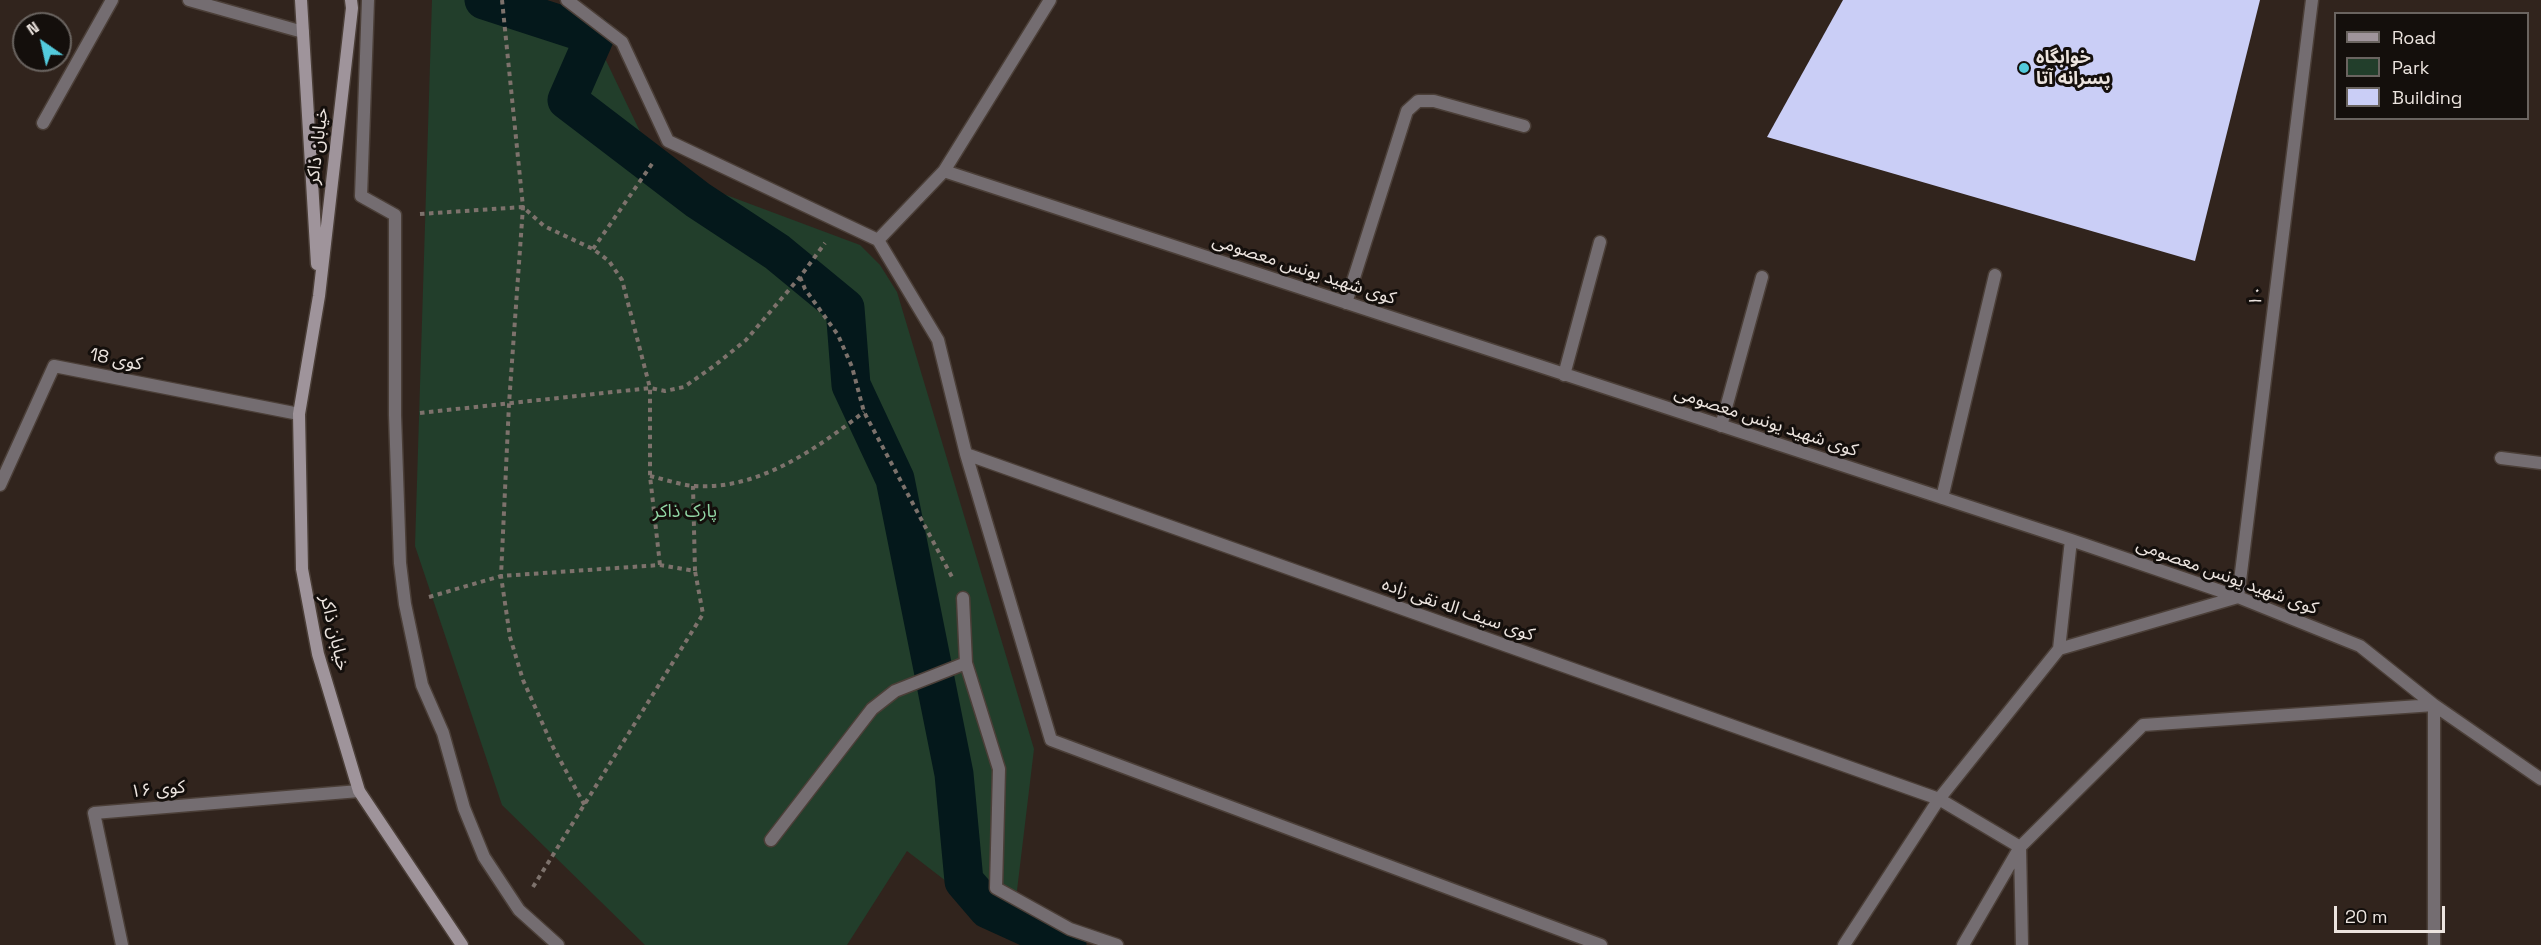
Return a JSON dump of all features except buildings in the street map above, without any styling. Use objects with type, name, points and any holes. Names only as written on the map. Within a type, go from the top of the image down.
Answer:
[{"type":"street","points":[[43,123],[111,0]]},
{"type":"street","points":[[189,0],[303,32]]},
{"type":"street","name":"خیابان ذاکر","points":[[301,0],[319,296]]},
{"type":"street","name":"خیابان ذاکر","points":[[351,0],[352,8],[319,296],[299,414],[302,569],[318,654],[360,791],[462,945]]},
{"type":"street","points":[[368,0],[361,196],[396,215],[395,415],[400,563],[405,604],[422,685],[443,734],[464,808],[484,857],[519,910],[558,945]]},
{"type":"street","points":[[567,0],[622,42],[668,141],[878,240],[939,340],[966,454],[1051,740],[1601,945]]},
{"type":"street","points":[[878,240],[944,171],[1050,0]]},
{"type":"street","name":"۱۰","points":[[2238,597],[2312,0]]},
{"type":"street","points":[[1346,303],[1407,111],[1418,101],[1434,101],[1524,126]]},
{"type":"street","name":"کوی شهید یونس معصومی","points":[[944,171],[2071,540],[2238,597],[2360,646],[2434,705],[2541,779]]},
{"type":"street","points":[[1564,375],[1600,242]]},
{"type":"street","points":[[1942,498],[1995,275]]},
{"type":"street","points":[[1721,426],[1762,277]]},
{"type":"street","name":"کوی 18","points":[[0,485],[54,366],[299,414]]},
{"type":"street","name":"کوی سیف اله نقی زاده","points":[[966,454],[1939,799],[2020,848]]},
{"type":"street","points":[[2501,458],[2541,463]]},
{"type":"street","points":[[1844,945],[1939,799],[2059,649],[2071,540]]},
{"type":"street","points":[[2059,649],[2238,597]]},
{"type":"street","points":[[963,598],[966,663],[999,769],[996,888],[1070,929],[1117,945]]},
{"type":"street","points":[[771,840],[872,709],[895,691],[966,663]]},
{"type":"street","points":[[1963,945],[2020,848],[2143,725],[2434,705],[2434,945]]},
{"type":"street","name":"کوی ۱۶","points":[[122,945],[94,813],[360,791]]},
{"type":"street","points":[[2020,848],[2022,945]]},
{"type":"path","points":[[502,0],[523,207],[509,404],[501,576],[510,637],[523,680],[553,747],[585,806]]},
{"type":"path","points":[[593,249],[668,141]]},
{"type":"path","points":[[396,215],[523,207],[544,225],[593,249],[609,261],[622,280],[650,388],[650,476],[660,565]]},
{"type":"path","points":[[395,415],[650,388],[665,392],[684,387],[746,340],[800,277],[840,223]]},
{"type":"path","points":[[800,277],[805,289],[838,335],[852,367],[864,412],[963,598]]},
{"type":"path","points":[[650,476],[693,486],[717,486],[763,475],[819,446],[864,412]]},
{"type":"path","points":[[519,910],[703,614],[695,571],[693,486]]},
{"type":"path","points":[[405,604],[501,576],[660,565],[695,571]]},
{"type":"green space","name":"پارک ذاکر","points":[[432,0],[531,0],[600,48],[646,144],[678,177],[860,245],[880,265],[897,292],[1034,749],[1012,932],[907,851],[847,945],[645,945],[502,805],[415,546]]},
{"type":"waterway","points":[[484,0],[595,36],[567,100],[698,200],[777,252],[845,308],[851,385],[895,479],[954,774],[964,881],[988,909],[1067,945]]},
{"type":"place","name":"خوابگاه پسرانه آتا","points":[[2024,68]]}]
